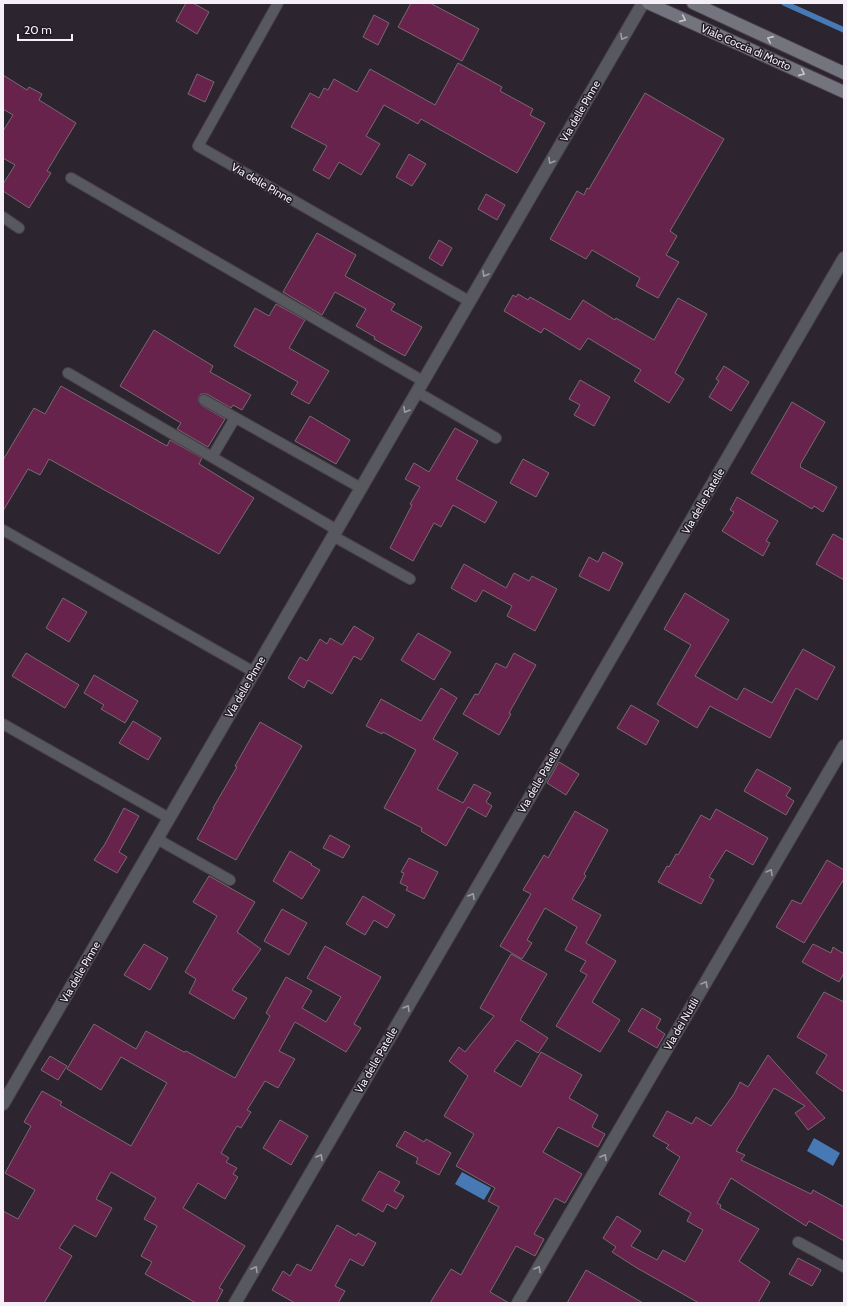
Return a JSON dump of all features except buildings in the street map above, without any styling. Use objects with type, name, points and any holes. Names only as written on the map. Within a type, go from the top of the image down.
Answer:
[{"type":"street","name":"Via delle Pinne","points":[[3,1104],[642,3]]},
{"type":"street","name":"Viale Coccia di Morto","points":[[648,3],[844,92]]},
{"type":"street","name":"Viale Coccia di Morto","points":[[693,3],[844,72]]},
{"type":"street","name":"Via delle Patelle","points":[[235,1303],[844,258]]},
{"type":"street","name":"Via dei Nutili","points":[[518,1303],[844,746]]},
{"type":"lane","name":"Via delle Pinne","points":[[278,3],[198,146],[469,301]]},
{"type":"lane","points":[[71,178],[420,387],[496,438]]},
{"type":"lane","points":[[3,217],[19,228]]},
{"type":"lane","points":[[68,373],[212,457],[410,579]]},
{"type":"lane","points":[[204,400],[361,488]]},
{"type":"lane","points":[[212,457],[235,418]]},
{"type":"lane","points":[[3,530],[254,672]]},
{"type":"lane","points":[[3,724],[169,818]]},
{"type":"lane","points":[[157,839],[230,880]]},
{"type":"lane","points":[[798,1242],[844,1268]]},
{"type":"water","points":[[814,1138],[840,1153],[833,1166],[807,1151]]},
{"type":"water","points":[[462,1172],[491,1188],[484,1200],[455,1184]]},
{"type":"waterway","points":[[784,3],[844,30]]}]
